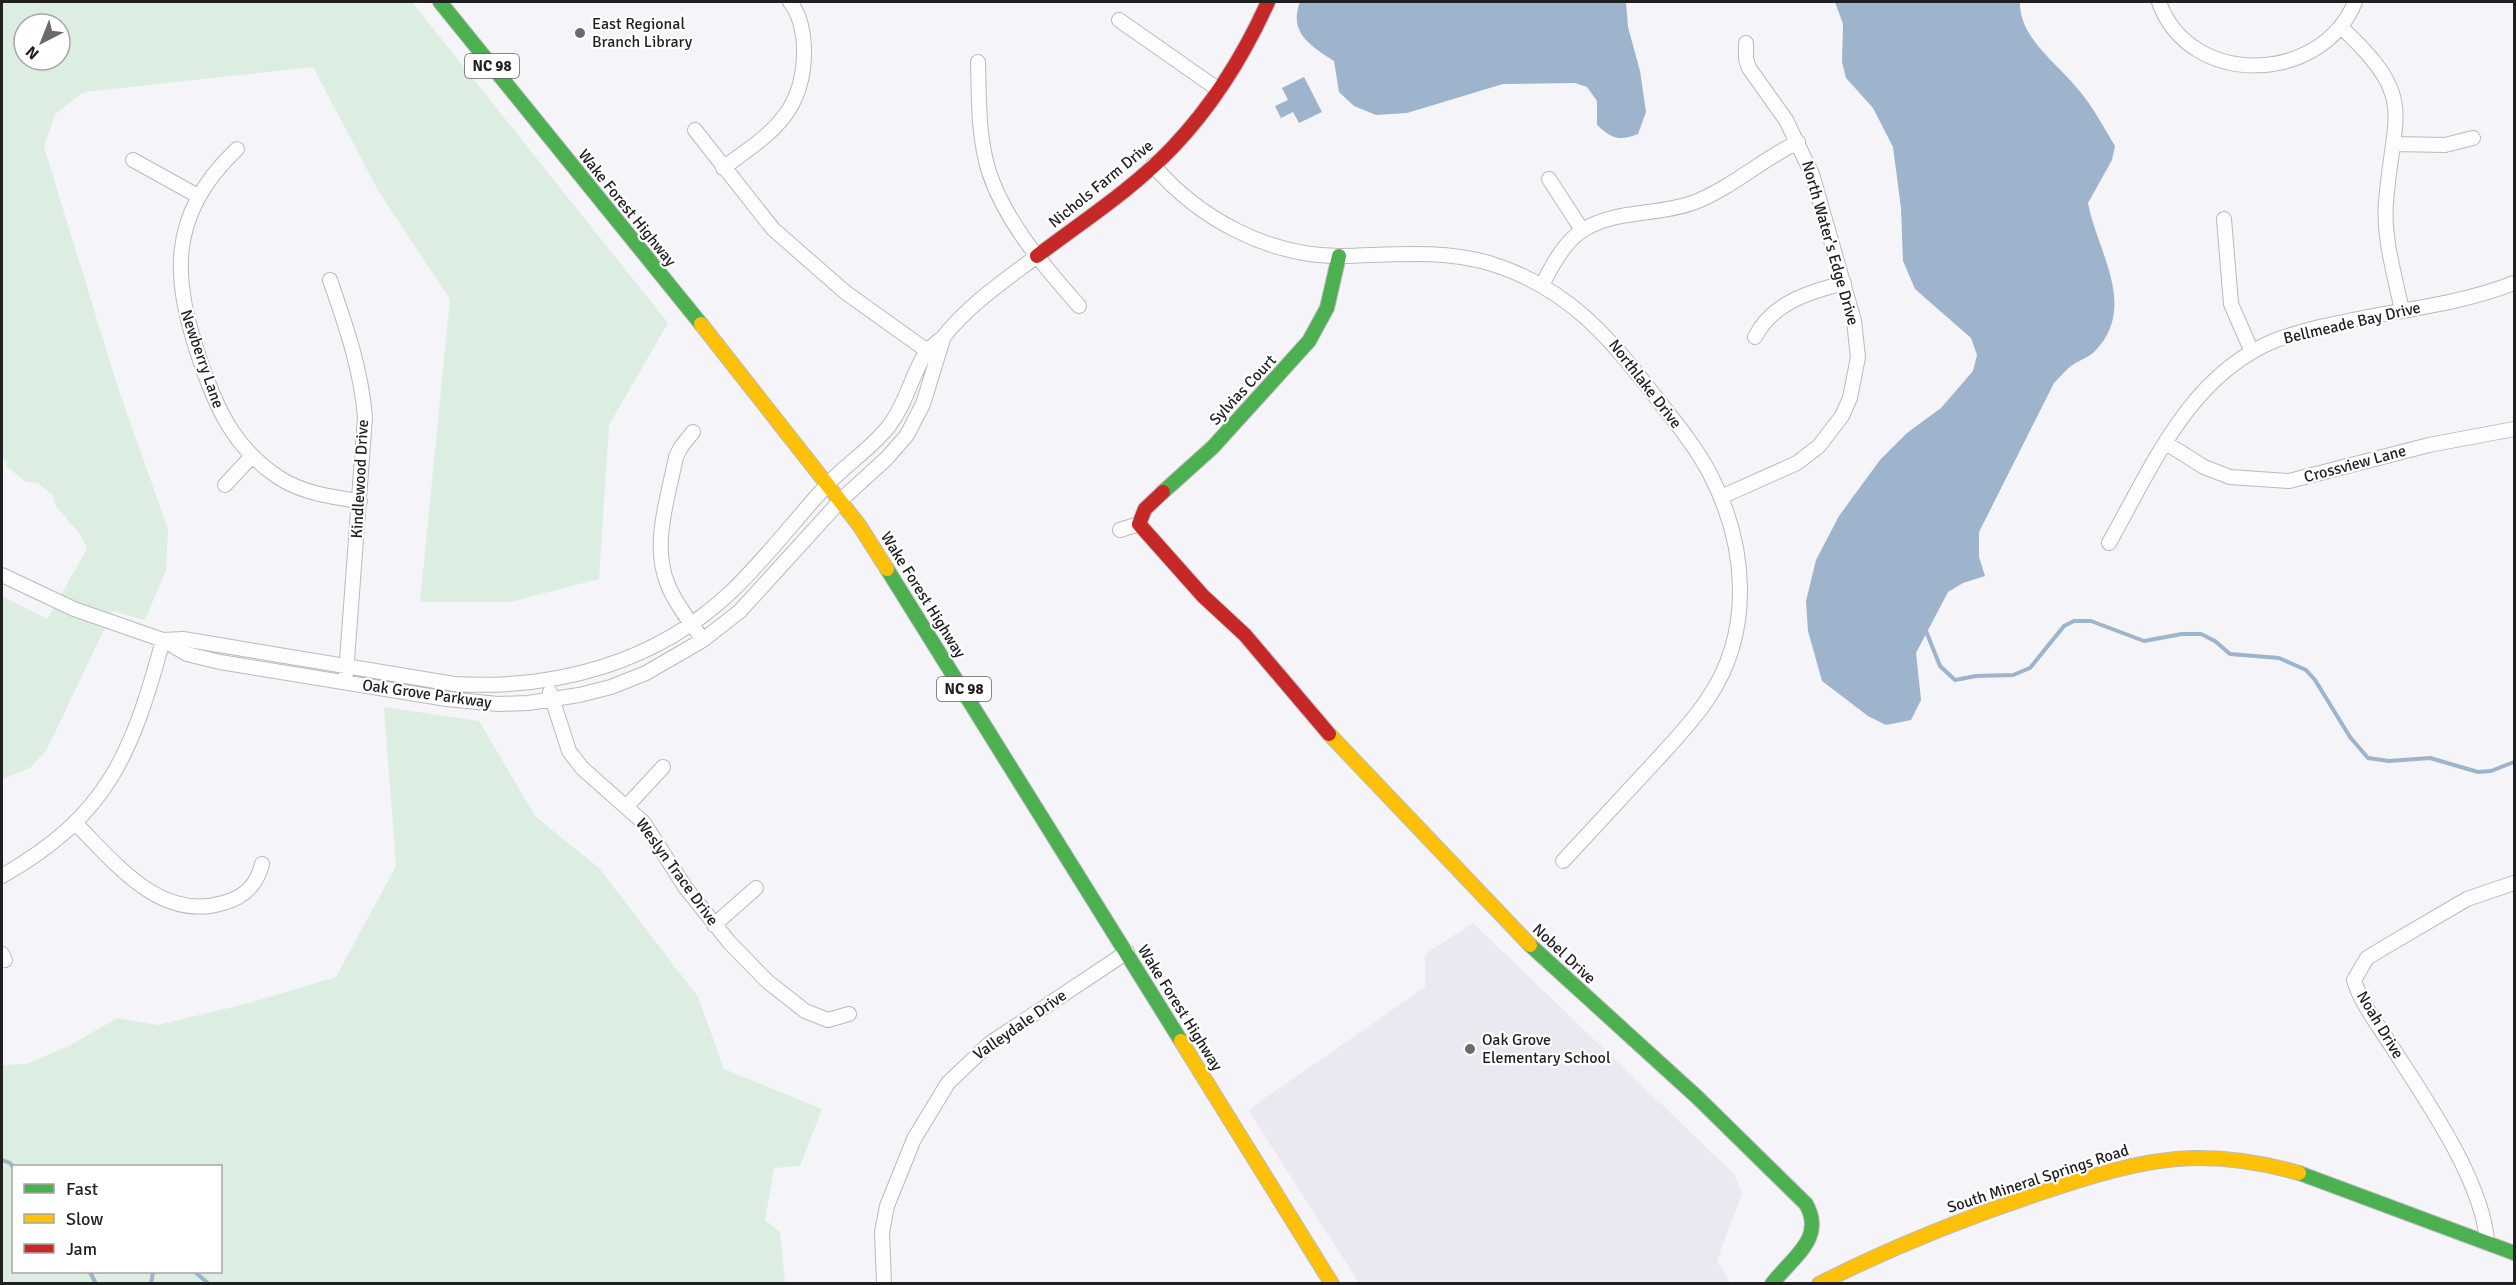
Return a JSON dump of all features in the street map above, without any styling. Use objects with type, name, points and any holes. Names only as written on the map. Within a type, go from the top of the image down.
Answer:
[{"type":"main road","name":"Wake Forest Highway","points":[[440,2],[841,500],[892,575],[1332,1284]]},
{"type":"main road","name":"Nichols Farm Drive","points":[[1037,256],[1153,165],[1192,126],[1219,90],[1250,39],[1268,2]]},
{"type":"main road","name":"Sylvias Court","points":[[1140,524],[1145,509],[1220,439],[1309,341],[1327,308],[1339,256]]},
{"type":"main road","name":"Nobel Drive","points":[[1140,524],[1203,596],[1234,622],[1306,710],[1507,922],[1569,983],[1697,1097],[1806,1204],[1814,1218],[1814,1231],[1772,1284]]},
{"type":"main road","name":"South Mineral Springs Road","points":[[1819,1284],[1908,1240],[1967,1217],[2110,1170],[2179,1158],[2236,1159],[2282,1168],[2348,1189],[2514,1253]]},
{"type":"street","points":[[723,168],[782,121],[799,94],[804,64],[804,35],[793,2]]},
{"type":"street","points":[[2158,2],[2175,33],[2190,46],[2232,65],[2279,62],[2321,46],[2342,28],[2355,2]]},
{"type":"street","points":[[1119,20],[1219,90]]},
{"type":"street","points":[[2342,28],[2372,58],[2387,78],[2396,109],[2395,144],[2386,202],[2386,223],[2402,311]]},
{"type":"street","name":"North Water's Edge Drive","points":[[1721,497],[1797,464],[1819,446],[1842,416],[1855,382],[1858,346],[1844,283],[1812,174],[1786,120],[1749,68],[1746,59],[1746,43]]},
{"type":"street","points":[[978,62],[981,124],[989,170],[1002,203],[1037,256],[1079,306]]},
{"type":"street","points":[[695,130],[773,229],[845,292],[932,355]]},
{"type":"street","points":[[2395,144],[2445,145],[2473,138]]},
{"type":"street","points":[[1542,285],[1561,253],[1582,230],[1614,218],[1672,209],[1694,203],[1714,194],[1766,158],[1798,142]]},
{"type":"street","name":"Newberry Lane","points":[[237,149],[222,163],[198,196],[191,212],[181,251],[181,290],[185,310],[215,402],[231,432],[252,456],[295,486],[314,493],[360,501]]},
{"type":"street","points":[[133,160],[198,196]]},
{"type":"street","name":"Northlake Drive","points":[[1153,165],[1187,200],[1247,235],[1286,248],[1339,256],[1408,252],[1446,255],[1489,264],[1542,285],[1577,309],[1616,345],[1697,452],[1721,497],[1734,534],[1741,575],[1737,629],[1724,670],[1708,700],[1685,728],[1563,861]]},
{"type":"street","points":[[1549,179],[1582,230]]},
{"type":"street","points":[[2224,219],[2231,304],[2252,352]]},
{"type":"street","name":"Nichols Farm Drive","points":[[828,484],[865,452],[890,424],[944,336],[966,310],[1037,256]]},
{"type":"street","name":"Kindlewood Drive","points":[[330,280],[360,376],[364,426],[345,682]]},
{"type":"street","points":[[1755,337],[1768,316],[1795,299],[1844,283]]},
{"type":"street","name":"Bellmeade Bay Drive","points":[[2109,543],[2182,415],[2205,388],[2252,352],[2296,333],[2475,296],[2514,283]]},
{"type":"street","name":"Nichols Farm Drive","points":[[841,500],[887,458],[906,435],[923,404],[932,355]]},
{"type":"street","name":"Crossview Lane","points":[[2166,443],[2204,467],[2230,477],[2289,481],[2429,445],[2514,429]]},
{"type":"street","points":[[693,432],[676,457],[661,533],[660,551],[667,583],[690,623],[703,640]]},
{"type":"street","points":[[225,485],[252,456]]},
{"type":"street","name":"Oak Grove Parkway","points":[[163,640],[183,639],[454,684],[495,686],[548,681],[580,675],[636,656],[690,623],[733,590],[828,484]]},
{"type":"street","name":"Oak Grove Parkway","points":[[2,575],[74,609],[163,640],[187,654],[198,657],[469,702],[498,704],[552,700],[610,687],[646,673],[703,640],[753,598],[841,500]]},
{"type":"street","points":[[1120,530],[1140,524]]},
{"type":"street","points":[[2,876],[43,850],[75,823],[102,792],[129,748],[145,707],[163,640]]},
{"type":"street","name":"Weslyn Trace Drive","points":[[548,681],[568,751],[582,768],[627,806],[652,834],[685,887],[746,961],[816,1018],[828,1020],[849,1014]]},
{"type":"street","points":[[627,806],[663,767]]},
{"type":"street","points":[[75,823],[138,884],[174,903],[207,906],[239,898],[256,881],[262,864]]},
{"type":"street","name":"Noah Drive","points":[[2487,1243],[2487,1228],[2475,1192],[2450,1143],[2366,1005],[2354,980],[2367,958],[2385,946],[2467,899],[2514,883]]},
{"type":"street","points":[[714,925],[756,888]]},
{"type":"street","name":"Valleydale Drive","points":[[884,1284],[882,1232],[887,1206],[914,1139],[948,1083],[989,1044],[1126,952]]},
{"type":"shaded area","name":"Oak Grove Elementary School","points":[[1473,923],[1735,1175],[1742,1194],[1717,1260],[1730,1283],[1359,1283],[1248,1110],[1425,987],[1425,954]]},
{"type":"green space","points":[[2,2],[412,2],[668,323],[609,425],[599,579],[510,602],[420,602],[450,299],[379,192],[313,67],[84,92],[55,114],[44,147],[118,388],[168,529],[166,570],[145,620],[113,611],[47,749],[30,768],[2,779],[2,596],[47,619],[87,549],[80,534],[55,505],[53,496],[38,483],[26,482],[6,466],[7,463],[2,457]]},
{"type":"green space","points":[[384,707],[479,721],[535,816],[599,868],[698,997],[724,1069],[822,1109],[800,1166],[774,1168],[765,1220],[780,1232],[785,1283],[2,1283],[2,1065],[26,1064],[69,1046],[117,1018],[158,1025],[249,1003],[336,977],[396,866]]},
{"type":"water","points":[[1300,2],[1626,2],[1628,27],[1640,71],[1646,112],[1638,134],[1626,138],[1611,136],[1597,125],[1597,101],[1587,87],[1575,83],[1503,84],[1407,113],[1376,115],[1354,106],[1339,92],[1334,61],[1310,44],[1299,30],[1297,13]]},
{"type":"water","points":[[1835,2],[2020,2],[2021,15],[2032,38],[2082,95],[2115,146],[2112,160],[2088,203],[2106,260],[2114,298],[2113,317],[2107,335],[2094,352],[2071,366],[2054,383],[1979,532],[1979,557],[1985,576],[1963,583],[1948,592],[1916,653],[1921,700],[1911,720],[1886,725],[1868,716],[1822,681],[1808,631],[1806,601],[1816,560],[1839,516],[1880,460],[1907,433],[1941,408],[1973,371],[1977,355],[1971,338],[1915,289],[1903,261],[1901,208],[1893,147],[1873,108],[1846,78],[1842,62],[1843,24]]},
{"type":"water","points":[[1304,77],[1322,112],[1299,123],[1293,112],[1281,118],[1275,106],[1288,100],[1282,88]]},
{"type":"waterway","points":[[1926,631],[1940,666],[1955,680],[1976,676],[2013,675],[2030,668],[2064,626],[2074,621],[2091,621],[2144,641],[2182,634],[2201,634],[2215,641],[2230,654],[2279,658],[2306,670],[2315,680],[2350,737],[2368,758],[2389,761],[2430,758],[2478,772],[2491,771],[2514,762]]},
{"type":"waterway","points":[[2,1160],[12,1166]]},
{"type":"waterway","points":[[90,1273],[96,1284]]},
{"type":"waterway","points":[[151,1284],[153,1273]]},
{"type":"waterway","points":[[196,1273],[209,1284]]},
{"type":"traffic: fast","points":[[440,2],[701,324]]},
{"type":"traffic: fast","points":[[1163,492],[1213,447],[1309,341],[1327,308],[1339,256]]},
{"type":"traffic: fast","points":[[887,569],[1181,1041]]},
{"type":"traffic: fast","points":[[1530,945],[1697,1097],[1806,1204],[1811,1216],[1812,1228],[1809,1238],[1772,1284]]},
{"type":"traffic: fast","points":[[2299,1173],[2514,1253]]},
{"type":"traffic: slow","points":[[701,324],[859,525],[887,569]]},
{"type":"traffic: slow","points":[[1329,734],[1530,945]]},
{"type":"traffic: slow","points":[[1181,1041],[1332,1284]]},
{"type":"traffic: slow","points":[[1819,1284],[1899,1246],[1981,1214],[2113,1170],[2152,1162],[2192,1158],[2233,1160],[2299,1173]]},
{"type":"traffic: jam","points":[[1037,256],[1125,191],[1188,131],[1226,79],[1249,41],[1268,2]]},
{"type":"traffic: jam","points":[[1163,492],[1145,509],[1139,524],[1203,596],[1245,635],[1329,734]]},
{"type":"place","name":"East Regional Branch Library","points":[[580,33]]},
{"type":"place","name":"Oak Grove Elementary School","points":[[1470,1049]]}]
